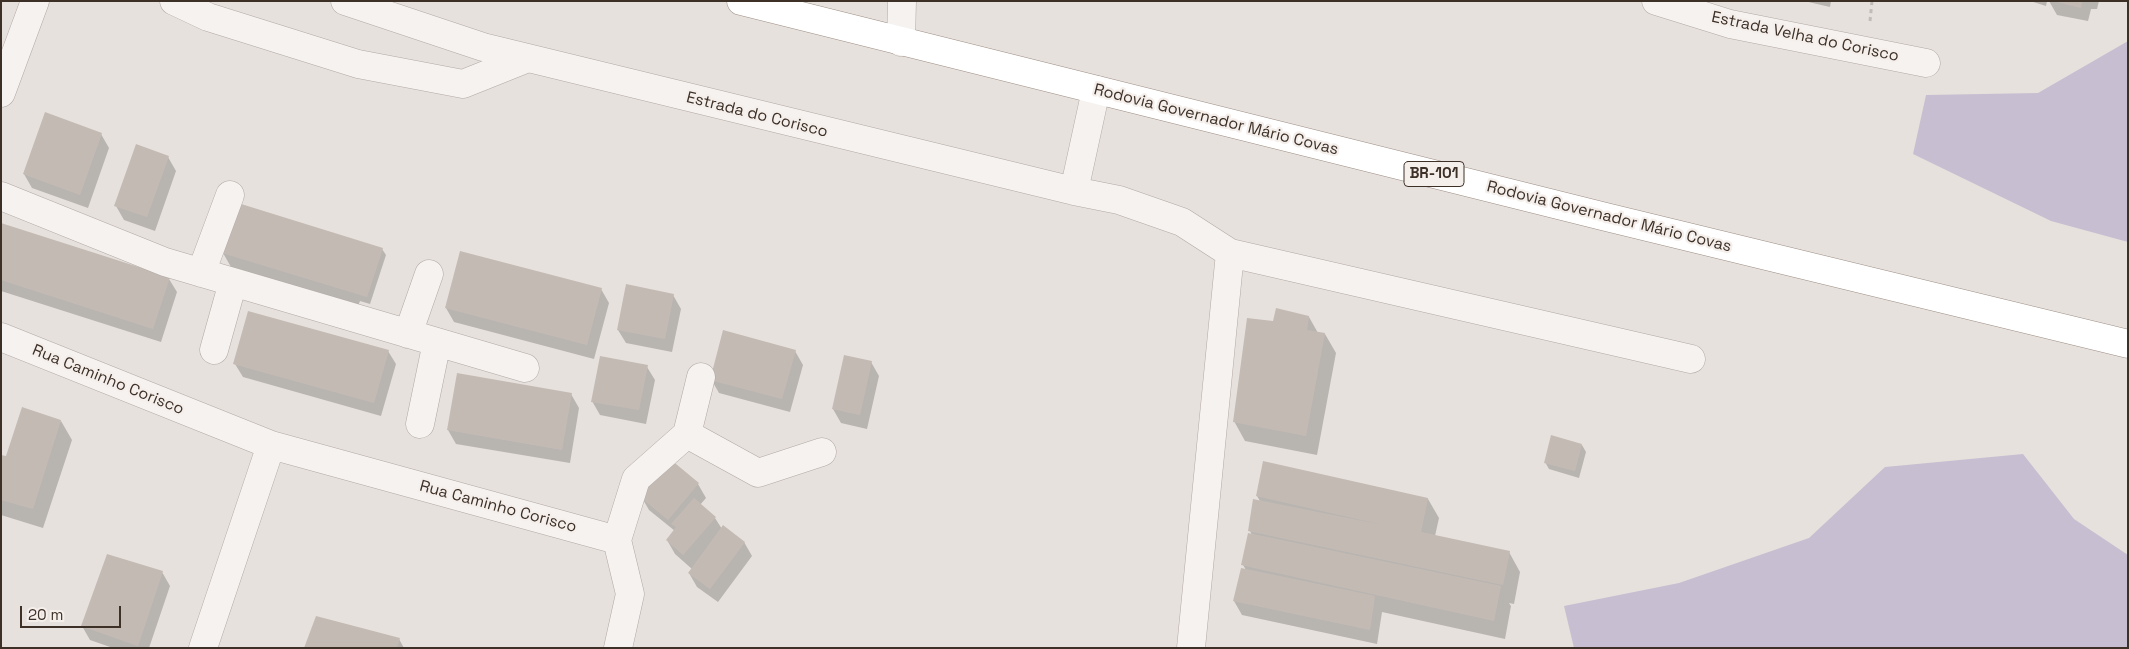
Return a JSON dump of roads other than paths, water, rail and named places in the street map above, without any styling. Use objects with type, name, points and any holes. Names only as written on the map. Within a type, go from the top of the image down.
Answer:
[{"type":"highway","name":"Rodovia Governador Mário Covas","points":[[741,1],[2128,344]]},
{"type":"street","points":[[1,92],[35,1]]},
{"type":"street","points":[[174,1],[208,18],[358,64],[463,84],[528,58]]},
{"type":"street","name":"Estrada do Corisco","points":[[345,1],[483,47],[1074,191],[1119,200],[1182,222],[1230,253],[1691,359]]},
{"type":"street","points":[[901,42],[902,1]]},
{"type":"street","name":"Estrada Velha do Corisco","points":[[1656,1],[1730,24],[1926,63]]},
{"type":"street","points":[[1074,191],[1096,90]]},
{"type":"street","points":[[201,273],[230,195]]},
{"type":"street","points":[[1,196],[165,262],[525,368]]},
{"type":"street","points":[[1191,648],[1230,253]]},
{"type":"street","points":[[408,334],[429,274]]},
{"type":"street","points":[[214,350],[233,282]]},
{"type":"street","name":"Rua Caminho Corisco","points":[[1,337],[271,445],[617,540]]},
{"type":"street","points":[[420,424],[437,342]]},
{"type":"street","points":[[618,648],[630,594],[617,540],[636,479],[687,434],[701,377]]},
{"type":"street","points":[[687,434],[758,474],[822,452]]},
{"type":"street","points":[[203,648],[271,445]]}]
